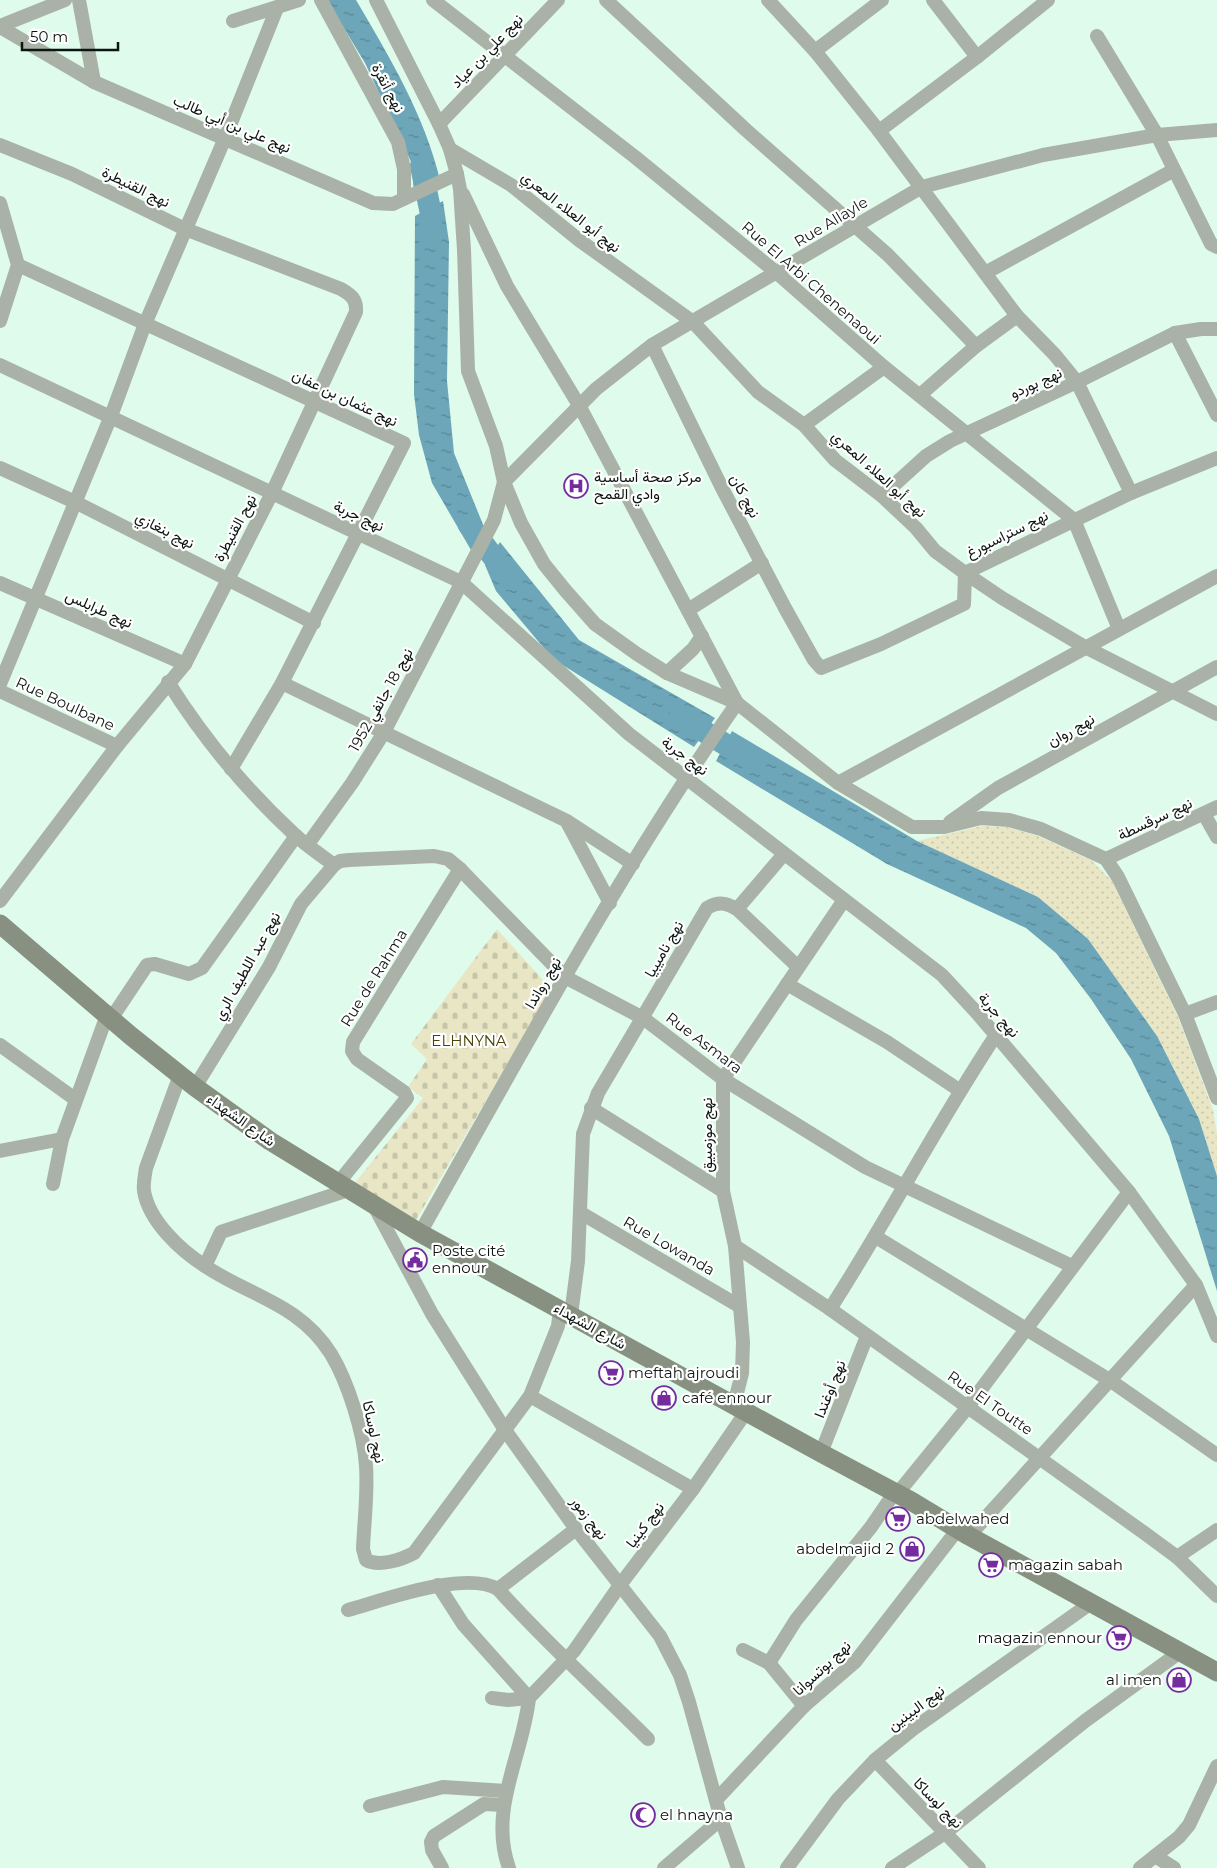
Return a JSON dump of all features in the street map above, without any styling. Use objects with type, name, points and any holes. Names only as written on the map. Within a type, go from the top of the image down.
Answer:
[{"type":"main road","name":"شارع الشهداء","points":[[2,930],[195,1087],[270,1141],[420,1233],[895,1492],[964,1533],[1180,1652],[1214,1666]]},
{"type":"street","points":[[0,27],[65,0]]},
{"type":"street","points":[[79,0],[94,82]]},
{"type":"street","points":[[233,21],[299,0]]},
{"type":"street","name":"نهج أنقرة","points":[[322,0],[398,142],[409,196]]},
{"type":"street","points":[[376,0],[439,124],[450,149],[452,175],[507,286],[580,407],[737,703]]},
{"type":"street","name":"Rue El Arbi Chenenaoui","points":[[433,0],[635,157],[777,273],[884,367],[1074,520],[1119,629]]},
{"type":"street","name":"نهج علي بن عياد","points":[[439,124],[558,0]]},
{"type":"street","points":[[606,0],[746,130],[856,226],[976,346]]},
{"type":"street","points":[[768,0],[815,51],[879,131],[1017,316],[1055,354],[1078,382],[1131,493]]},
{"type":"street","points":[[815,51],[882,0]]},
{"type":"street","points":[[933,0],[977,57]]},
{"type":"street","points":[[879,131],[977,57],[1040,3]]},
{"type":"street","points":[[0,684],[111,416],[145,324],[225,138],[277,8]]},
{"type":"street","name":"نهج علي بن أبي طالب","points":[[0,27],[94,82],[373,203],[393,204],[452,175]]},
{"type":"street","points":[[1097,36],[1157,135],[1211,244],[1217,247]]},
{"type":"street","name":"Rue Allayle","points":[[504,482],[596,389],[652,345],[922,187],[1043,155],[1157,135],[1217,130]]},
{"type":"street","name":"نهج القنيطرة","points":[[0,144],[72,174],[186,229]]},
{"type":"street","name":"نهج أبو العلاء المعري","points":[[450,149],[511,185],[579,240],[692,322],[758,392],[804,425],[835,460],[882,496],[916,528],[935,551],[1002,598],[1085,647],[1217,714]]},
{"type":"street","points":[[985,273],[1174,170]]},
{"type":"street","points":[[460,189],[468,371],[496,446],[504,482],[521,523],[544,564],[565,590],[595,624],[667,673],[737,703],[838,783],[912,827],[944,827],[981,818],[1009,820],[1041,828],[1106,859],[1118,876],[1185,1014],[1217,1098]]},
{"type":"street","points":[[0,204],[18,265],[0,321]]},
{"type":"street","name":"نهح القنيطرة","points":[[0,901],[117,746],[168,682],[185,664],[226,579],[272,493],[356,312],[356,303],[353,296],[341,289],[186,229]]},
{"type":"street","name":"نهج عثمان بن عفان","points":[[18,265],[404,443],[357,532],[314,623],[282,683],[231,768]]},
{"type":"street","points":[[920,395],[976,346],[1017,316]]},
{"type":"street","name":"نهج بوردو","points":[[882,496],[926,456],[966,433],[1078,382],[1175,333],[1201,328],[1217,329]]},
{"type":"street","points":[[1175,333],[1217,415]]},
{"type":"street","name":"نهج كان","points":[[652,345],[722,488],[814,660]]},
{"type":"street","name":"نهج جربة","points":[[0,365],[461,582],[629,734],[688,777],[784,854],[942,975],[996,1035],[1129,1192],[1196,1285],[1217,1336]]},
{"type":"street","points":[[804,425],[884,367]]},
{"type":"street","name":"نهج ستراسبورغ","points":[[814,660],[820,668],[844,659],[964,604],[965,572],[1131,493],[1217,458]]},
{"type":"street","name":"نهج بنغازي","points":[[0,468],[75,502],[314,623]]},
{"type":"street","name":"نهج 18 جانفي 1952","points":[[109,1017],[148,965],[155,964],[190,974],[202,968],[302,840],[352,783],[383,734],[472,564],[494,520],[504,482]]},
{"type":"street","points":[[688,610],[762,563]]},
{"type":"street","points":[[838,783],[1217,576]]},
{"type":"street","name":"نهج طرابلس","points":[[0,584],[185,664]]},
{"type":"street","points":[[667,673],[692,649],[702,636]]},
{"type":"street","name":"نهج روان","points":[[944,827],[998,788],[1217,667]]},
{"type":"street","points":[[168,682],[201,732],[231,768],[302,840],[334,866]]},
{"type":"street","points":[[282,683],[383,734],[567,821],[633,864]]},
{"type":"street","name":"Rue Boulbane","points":[[0,690],[117,746]]},
{"type":"street","name":"نهج رواندا","points":[[420,1233],[565,977],[633,864],[737,703]]},
{"type":"street","name":"نهج سرقسطة","points":[[1106,859],[1217,807]]},
{"type":"street","points":[[1204,814],[1217,837]]},
{"type":"street","points":[[567,821],[610,903]]},
{"type":"street","points":[[784,854],[737,909],[798,967]]},
{"type":"street","name":"Rue Asmara","points":[[334,866],[340,861],[349,860],[434,856],[448,859],[565,977],[643,1018],[724,1079],[865,1167],[1072,1266]]},
{"type":"street","name":"نهج عبد اللطيف الري","points":[[195,1087],[269,967],[300,904],[334,866]]},
{"type":"street","name":"Rue de Rahma","points":[[345,1186],[407,1098],[404,1092],[353,1056],[353,1042],[460,869]]},
{"type":"street","name":"نهج موزمبيق","points":[[740,1408],[742,1365],[735,1246],[723,1191],[724,1079],[844,900]]},
{"type":"street","name":"نهج ناميبيا","points":[[566,1312],[581,1214],[583,1134],[591,1108],[707,908],[714,904],[725,903],[737,909]]},
{"type":"street","points":[[787,984],[887,1042],[959,1090]]},
{"type":"street","points":[[1185,1014],[1217,1002]]},
{"type":"street","points":[[53,1184],[53,1176],[62,1139],[109,1017]]},
{"type":"street","points":[[830,1309],[876,1237],[903,1185],[959,1090],[996,1035]]},
{"type":"street","points":[[0,1045],[76,1099]]},
{"type":"street","name":"نهج لوساكا","points":[[180,1075],[150,1151],[144,1192],[161,1226],[205,1266],[258,1293],[295,1315],[309,1326],[330,1353],[352,1403],[364,1450],[366,1502],[363,1549],[366,1560],[382,1562],[402,1558],[414,1553],[530,1396],[558,1326],[566,1312]]},
{"type":"street","points":[[591,1108],[723,1191]]},
{"type":"street","points":[[1,1154],[62,1139]]},
{"type":"street","points":[[205,1266],[221,1232],[345,1186]]},
{"type":"street","points":[[769,1663],[796,1620],[872,1527],[895,1492],[902,1488],[967,1408],[1129,1192]]},
{"type":"street","name":"نهج زمور","points":[[373,1203],[432,1314],[504,1430],[576,1529],[660,1636],[680,1675],[721,1818],[738,1868]]},
{"type":"street","name":"Rue Lowanda","points":[[581,1214],[739,1306]]},
{"type":"street","points":[[876,1237],[1111,1382],[1217,1455]]},
{"type":"street","name":"Rue El Toutte","points":[[735,1246],[830,1309],[1177,1557],[1217,1596]]},
{"type":"street","name":"نهج بوتسوانا","points":[[716,1800],[804,1706],[856,1662],[964,1533],[1111,1382],[1196,1285]]},
{"type":"street","name":"نهج أوغندا","points":[[821,1453],[867,1336]]},
{"type":"street","points":[[530,1396],[693,1489]]},
{"type":"street","name":"نهج كينيا","points":[[529,1698],[567,1660],[620,1585],[693,1489],[740,1408]]},
{"type":"street","points":[[498,1589],[576,1529]]},
{"type":"street","points":[[1177,1557],[1217,1530]]},
{"type":"street","points":[[348,1610],[438,1585],[483,1583],[498,1589],[536,1632],[648,1739]]},
{"type":"street","points":[[438,1585],[463,1624],[529,1698],[525,1726],[504,1798],[501,1835],[503,1852],[509,1868]]},
{"type":"street","name":"نهج البينين","points":[[787,1868],[838,1799],[874,1760],[912,1729],[1091,1603]]},
{"type":"street","points":[[743,1650],[769,1663],[804,1706]]},
{"type":"street","points":[[892,1868],[945,1833],[1084,1721],[1180,1652]]},
{"type":"street","points":[[492,1698],[508,1700],[529,1698]]},
{"type":"street","name":"نهج لوساكا","points":[[874,1760],[979,1868]]},
{"type":"street","points":[[1140,1868],[1179,1837],[1189,1825],[1214,1786],[1217,1766]]},
{"type":"street","points":[[370,1806],[443,1787],[504,1798]]},
{"type":"street","points":[[442,1868],[432,1850],[431,1842],[434,1836],[484,1804],[504,1798]]},
{"type":"street","points":[[664,1868],[721,1818]]},
{"type":"street","points":[[1155,1856],[1174,1868]]},
{"type":"green space","points":[[982,826],[1007,827],[1038,836],[1091,860],[1112,881],[1178,1017],[1213,1110],[1217,1134],[1217,1176],[1199,1119],[1157,1036],[1088,939],[1038,897],[917,841]]},
{"type":"green space","name":"ELHNYNA","points":[[497,929],[551,989],[416,1220],[354,1184],[423,1098],[408,1087],[427,1059],[411,1044]]},
{"type":"water","points":[[327,0],[356,0],[416,110],[440,180],[414,193],[412,164],[365,63]]},
{"type":"water","points":[[443,201],[449,242],[447,381],[454,453],[484,527],[471,550],[432,483],[419,435],[414,394],[415,216]]},
{"type":"water","points":[[500,542],[579,640],[715,718],[694,747],[553,659],[496,591],[485,565]]},
{"type":"water","points":[[732,731],[917,841],[1038,897],[1088,939],[1157,1036],[1199,1119],[1217,1176],[1217,1291],[1169,1136],[1131,1059],[1091,999],[1056,953],[1026,928],[887,864],[716,761]]},
{"type":"waterway","points":[[421,166],[431,214],[431,238]]},
{"type":"waterway","points":[[469,525],[510,579]]},
{"type":"waterway","points":[[680,717],[751,760]]},
{"type":"place","name":"مركز صحة أساسية وادي القمح","points":[[576,486]]},
{"type":"place","name":"Poste cité ennour","points":[[415,1260]]},
{"type":"place","name":"meftah ajroudi","points":[[611,1373]]},
{"type":"place","name":"café ennour","points":[[664,1398]]},
{"type":"place","name":"abdelwahed","points":[[898,1519]]},
{"type":"place","name":"abdelmajid 2","points":[[912,1549]]},
{"type":"place","name":"magazin sabah","points":[[991,1565]]},
{"type":"place","name":"magazin ennour","points":[[1119,1638]]},
{"type":"place","name":"al imen","points":[[1179,1680]]},
{"type":"place","name":"el hnayna","points":[[643,1815]]}]
